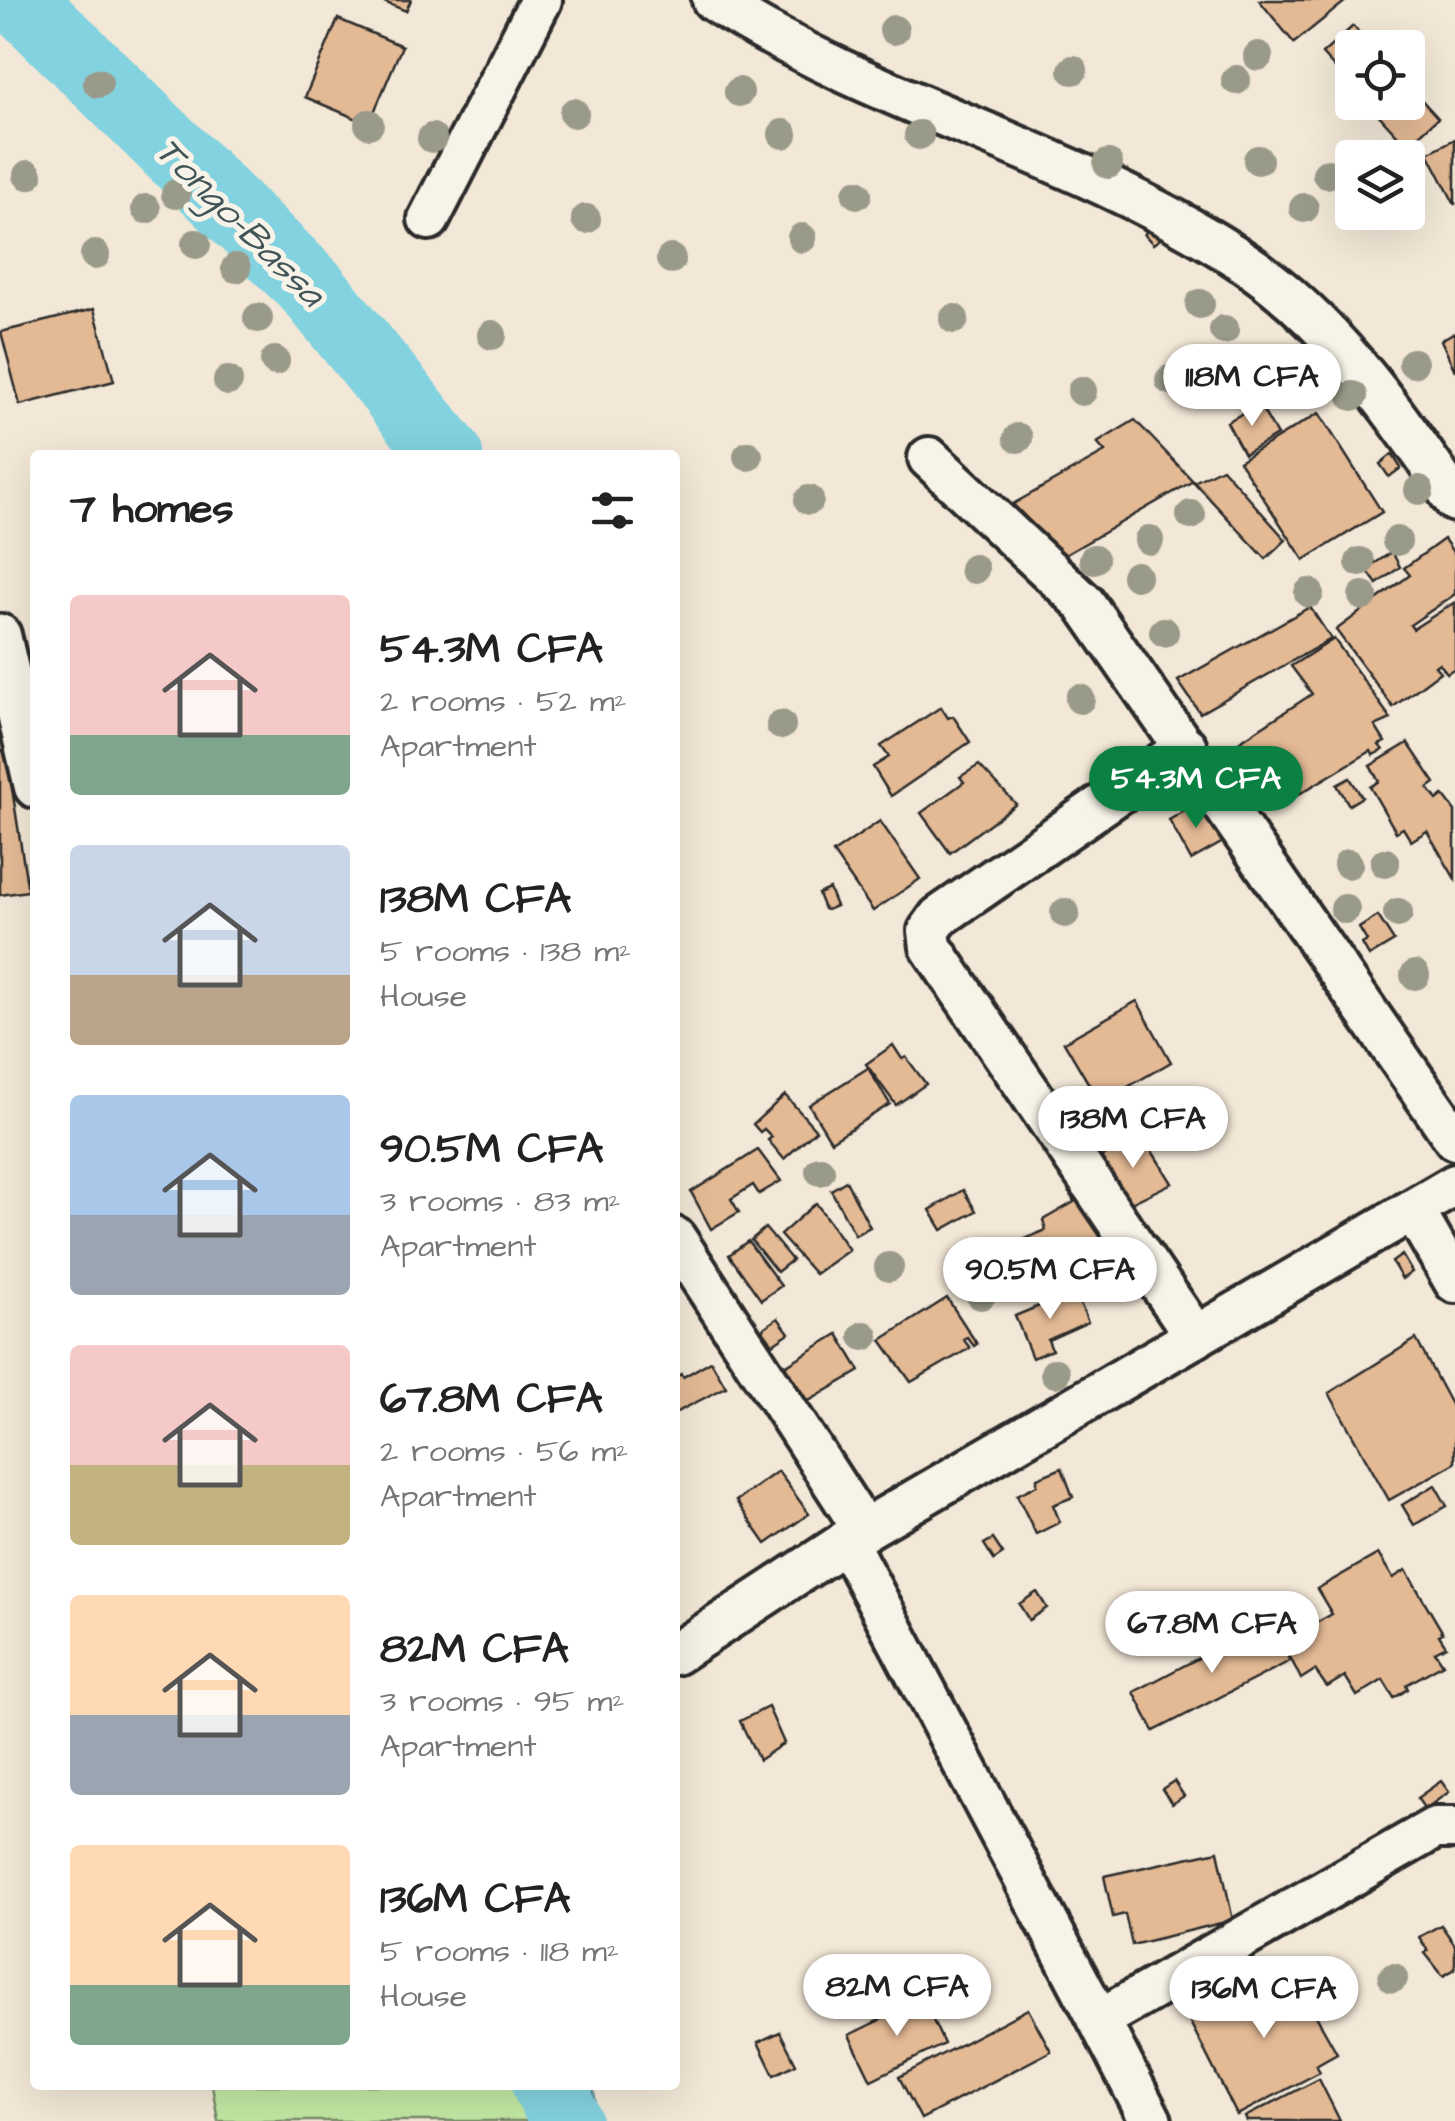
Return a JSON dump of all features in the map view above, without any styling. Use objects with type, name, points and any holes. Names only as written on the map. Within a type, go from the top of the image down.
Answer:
[{"type":"street","points":[[429,219],[541,0]]},
{"type":"street","points":[[713,0],[786,44],[1133,197],[1234,255],[1302,308],[1355,363],[1400,418],[1455,500]]},
{"type":"street","points":[[929,458],[1084,603],[1455,1139]]},
{"type":"street","points":[[0,635],[30,764]]},
{"type":"street","points":[[1186,747],[939,917],[929,931],[931,948],[1196,1337]]},
{"type":"street","points":[[680,1651],[855,1536],[1455,1185]]},
{"type":"street","points":[[1414,1211],[1455,1282]]},
{"type":"street","points":[[680,1246],[855,1536],[1151,2121]]},
{"type":"street","points":[[1098,2020],[1434,1828],[1455,1828]]},
{"type":"green space","points":[[213,2090],[557,2090],[561,2121],[218,2121]]},
{"type":"water","points":[[557,2090],[594,2090],[598,2121],[561,2121]]},
{"type":"building","points":[[379,0],[411,0],[406,11]]},
{"type":"building","points":[[1259,0],[1347,0],[1294,43]]},
{"type":"building","points":[[338,19],[402,46],[369,124],[305,97]]},
{"type":"building","points":[[1335,42],[1335,68],[1322,54]]},
{"type":"building","points":[[1425,104],[1438,118],[1414,140],[1402,140],[1383,120],[1425,120]]},
{"type":"building","points":[[1455,139],[1455,205],[1428,153]]},
{"type":"building","points":[[1154,225],[1163,237],[1153,244],[1144,234]]},
{"type":"building","points":[[94,309],[114,381],[20,405],[1,332]]},
{"type":"building","points":[[1455,332],[1455,371],[1441,340]]},
{"type":"building","points":[[1259,404],[1277,435],[1244,454],[1227,422]]},
{"type":"building","points":[[1319,413],[1382,512],[1304,560],[1239,461]]},
{"type":"building","points":[[1135,420],[1193,481],[1063,556],[1013,504],[1105,452],[1097,443]]},
{"type":"building","points":[[1392,454],[1401,468],[1389,477],[1380,464]]},
{"type":"building","points":[[1222,468],[1286,540],[1266,559],[1194,482]]},
{"type":"building","points":[[1444,539],[1455,555],[1455,594],[1410,625],[1413,629],[1455,602],[1455,668],[1447,673],[1439,663],[1435,666],[1440,672],[1393,707],[1336,630],[1410,575],[1404,568]]},
{"type":"building","points":[[1392,552],[1400,567],[1377,584],[1366,569]]},
{"type":"building","points":[[1310,607],[1331,639],[1200,713],[1178,681]]},
{"type":"building","points":[[1334,639],[1391,719],[1375,726],[1385,742],[1379,745],[1383,750],[1373,755],[1371,751],[1289,800],[1269,768],[1256,779],[1244,779],[1228,749],[1312,694],[1291,666]]},
{"type":"building","points":[[941,707],[948,718],[953,716],[970,742],[891,796],[873,767],[889,757],[881,746]]},
{"type":"building","points":[[1408,743],[1435,783],[1428,788],[1437,800],[1443,795],[1455,811],[1455,879],[1427,831],[1411,841],[1403,828],[1396,832],[1370,787],[1379,781],[1370,766]]},
{"type":"building","points":[[6,750],[28,891],[0,895],[0,751]]},
{"type":"building","points":[[979,765],[1016,804],[950,853],[921,813],[964,782],[960,777]]},
{"type":"building","points":[[1350,778],[1362,797],[1349,805],[1337,785]]},
{"type":"building","points":[[1200,802],[1223,842],[1191,860],[1169,820]]},
{"type":"building","points":[[880,821],[920,879],[873,911],[833,853]]},
{"type":"building","points":[[829,889],[836,906],[827,910],[818,894]]},
{"type":"building","points":[[1378,916],[1394,941],[1369,956],[1362,944],[1367,941],[1359,928]]},
{"type":"building","points":[[1137,1001],[1171,1062],[1100,1103],[1064,1042]]},
{"type":"building","points":[[893,1045],[926,1084],[896,1105],[866,1064]]},
{"type":"building","points":[[868,1068],[890,1104],[831,1141],[809,1105]]},
{"type":"building","points":[[785,1095],[816,1130],[784,1159],[768,1140],[772,1137],[753,1124]]},
{"type":"building","points":[[1142,1135],[1172,1183],[1123,1207],[1094,1161]]},
{"type":"building","points":[[758,1150],[781,1181],[759,1194],[753,1185],[731,1199],[739,1212],[711,1229],[691,1192]]},
{"type":"building","points":[[846,1181],[870,1227],[855,1235],[831,1190]]},
{"type":"building","points":[[1086,1182],[1117,1243],[1071,1268],[1074,1275],[1012,1298],[997,1251],[1046,1230],[1043,1220],[1074,1202],[1069,1191]]},
{"type":"building","points":[[963,1190],[976,1211],[942,1230],[930,1210]]},
{"type":"building","points":[[816,1203],[849,1250],[815,1274],[780,1235]]},
{"type":"building","points":[[765,1228],[792,1260],[777,1272],[751,1240]]},
{"type":"building","points":[[748,1241],[781,1286],[761,1300],[729,1255]]},
{"type":"building","points":[[1402,1255],[1412,1272],[1402,1279],[1392,1262]]},
{"type":"building","points":[[1075,1291],[1088,1322],[1048,1340],[1052,1350],[1032,1358],[1015,1316]]},
{"type":"building","points":[[947,1298],[977,1344],[974,1346],[967,1337],[963,1339],[970,1348],[911,1382],[881,1340]]},
{"type":"building","points":[[778,1318],[789,1333],[773,1344],[762,1329]]},
{"type":"building","points":[[838,1334],[860,1371],[807,1402],[785,1366]]},
{"type":"building","points":[[1416,1339],[1455,1412],[1455,1463],[1389,1500],[1329,1393]]},
{"type":"building","points":[[711,1361],[726,1387],[680,1410],[680,1375],[683,1377]]},
{"type":"building","points":[[1062,1468],[1073,1497],[1053,1505],[1060,1522],[1036,1534],[1017,1495],[1037,1485],[1037,1478]]},
{"type":"building","points":[[778,1471],[809,1514],[766,1544],[736,1501]]},
{"type":"building","points":[[1435,1485],[1447,1506],[1414,1525],[1402,1505]]},
{"type":"building","points":[[993,1539],[1003,1554],[994,1560],[984,1544]]},
{"type":"building","points":[[1378,1554],[1393,1578],[1406,1570],[1443,1633],[1439,1635],[1446,1646],[1435,1652],[1443,1664],[1406,1685],[1408,1689],[1394,1698],[1383,1680],[1357,1696],[1345,1676],[1327,1687],[1315,1670],[1301,1679],[1268,1613],[1293,1600],[1307,1628],[1332,1614],[1317,1589]]},
{"type":"building","points":[[1037,1592],[1047,1608],[1029,1620],[1019,1604]]},
{"type":"building","points":[[1269,1621],[1290,1661],[1154,1731],[1134,1692]]},
{"type":"building","points":[[768,1707],[784,1743],[759,1760],[740,1721]]},
{"type":"building","points":[[1174,1781],[1184,1796],[1172,1804],[1162,1789]]},
{"type":"building","points":[[1441,1781],[1449,1792],[1425,1809],[1417,1798]]},
{"type":"building","points":[[1218,1851],[1233,1920],[1132,1945],[1125,1914],[1113,1917],[1104,1876]]},
{"type":"building","points":[[1441,1925],[1455,1945],[1455,1969],[1443,1976],[1425,1953],[1428,1951],[1419,1937]]},
{"type":"building","points":[[1300,1970],[1322,2010],[1315,2014],[1337,2053],[1316,2065],[1320,2072],[1237,2115],[1189,2020],[1254,1986],[1257,1992]]},
{"type":"building","points":[[923,1999],[944,2044],[871,2080],[849,2035]]},
{"type":"building","points":[[1028,2009],[1051,2051],[921,2119],[899,2077]]},
{"type":"building","points":[[780,2032],[796,2064],[774,2075],[758,2042]]},
{"type":"building","points":[[1319,2079],[1340,2121],[1247,2121],[1245,2117]]},
{"type":"waterway","name":"Tongo-Bassa","points":[[20,0],[312,288],[443,450]]},
{"type":"waterway","name":"Tongo-Bassa","points":[[550,2090],[566,2121]]}]
